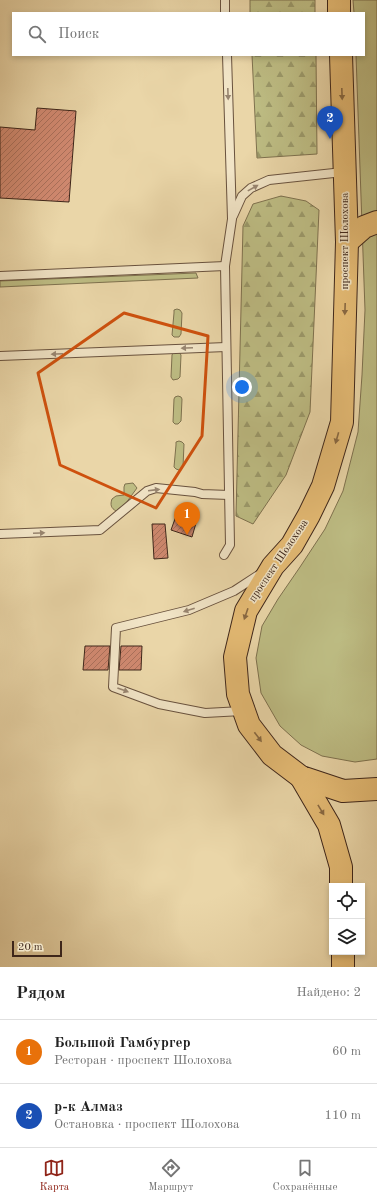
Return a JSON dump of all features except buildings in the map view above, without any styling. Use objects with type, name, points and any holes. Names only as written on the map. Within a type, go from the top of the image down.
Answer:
[{"type":"main road","points":[[339,0],[339,12]]},
{"type":"main road","name":"проспект Шолохова","points":[[341,56],[347,242],[342,422],[323,486],[309,516],[292,545],[273,566],[246,611],[235,657],[238,694],[244,711],[249,724],[272,755],[301,777],[343,791],[377,789]]},
{"type":"main road","points":[[347,242],[364,226],[377,222]]},
{"type":"main road","points":[[301,777],[329,824],[341,867],[341,883]]},
{"type":"main road","points":[[342,967],[343,955]]},
{"type":"lane","points":[[225,0],[225,12]]},
{"type":"lane","points":[[224,555],[230,545],[225,266],[232,219],[227,56]]},
{"type":"lane","points":[[232,219],[242,196],[251,188],[269,180],[345,171]]},
{"type":"lane","points":[[0,276],[225,266]]},
{"type":"lane","points":[[0,356],[226,347]]},
{"type":"lane","points":[[0,534],[100,530],[147,491],[156,488],[202,494],[229,495]]},
{"type":"lane","points":[[244,711],[205,714],[159,704],[113,687],[116,628],[190,610],[234,591],[273,566]]},
{"type":"highlighted area","points":[[124,313],[208,336],[202,436],[156,508],[60,465],[38,373]]},
{"type":"green space","points":[[250,0],[315,0],[315,12],[250,12]]},
{"type":"green space","points":[[353,0],[377,0],[377,759],[355,762],[322,756],[301,745],[280,726],[261,693],[256,658],[262,626],[278,599],[325,529],[343,491],[358,432],[365,310],[356,56],[365,56],[365,12],[354,12]]},
{"type":"green space","points":[[252,56],[316,56],[317,154],[257,158]]},
{"type":"green space","points":[[281,196],[306,201],[319,210],[310,412],[286,475],[253,524],[236,516],[243,226],[253,204]]},
{"type":"green space","points":[[196,273],[198,278],[0,287],[0,281]]},
{"type":"green space","points":[[177,309],[182,313],[181,334],[179,337],[174,337],[172,335],[174,310]]},
{"type":"green space","points":[[179,352],[181,355],[180,377],[173,380],[171,377],[172,355],[173,353]]},
{"type":"green space","points":[[178,396],[182,399],[181,421],[178,424],[175,424],[173,422],[174,399]]},
{"type":"green space","points":[[179,441],[184,444],[183,467],[179,470],[174,467],[176,442]]},
{"type":"green space","points":[[133,483],[137,488],[126,503],[116,511],[113,509],[111,506],[112,499],[116,496],[124,495],[125,484]]},
{"type":"place","name":"р-к Алмаз","points":[[330,139]]},
{"type":"place","name":"Большой Гамбургер","points":[[187,535]]}]
